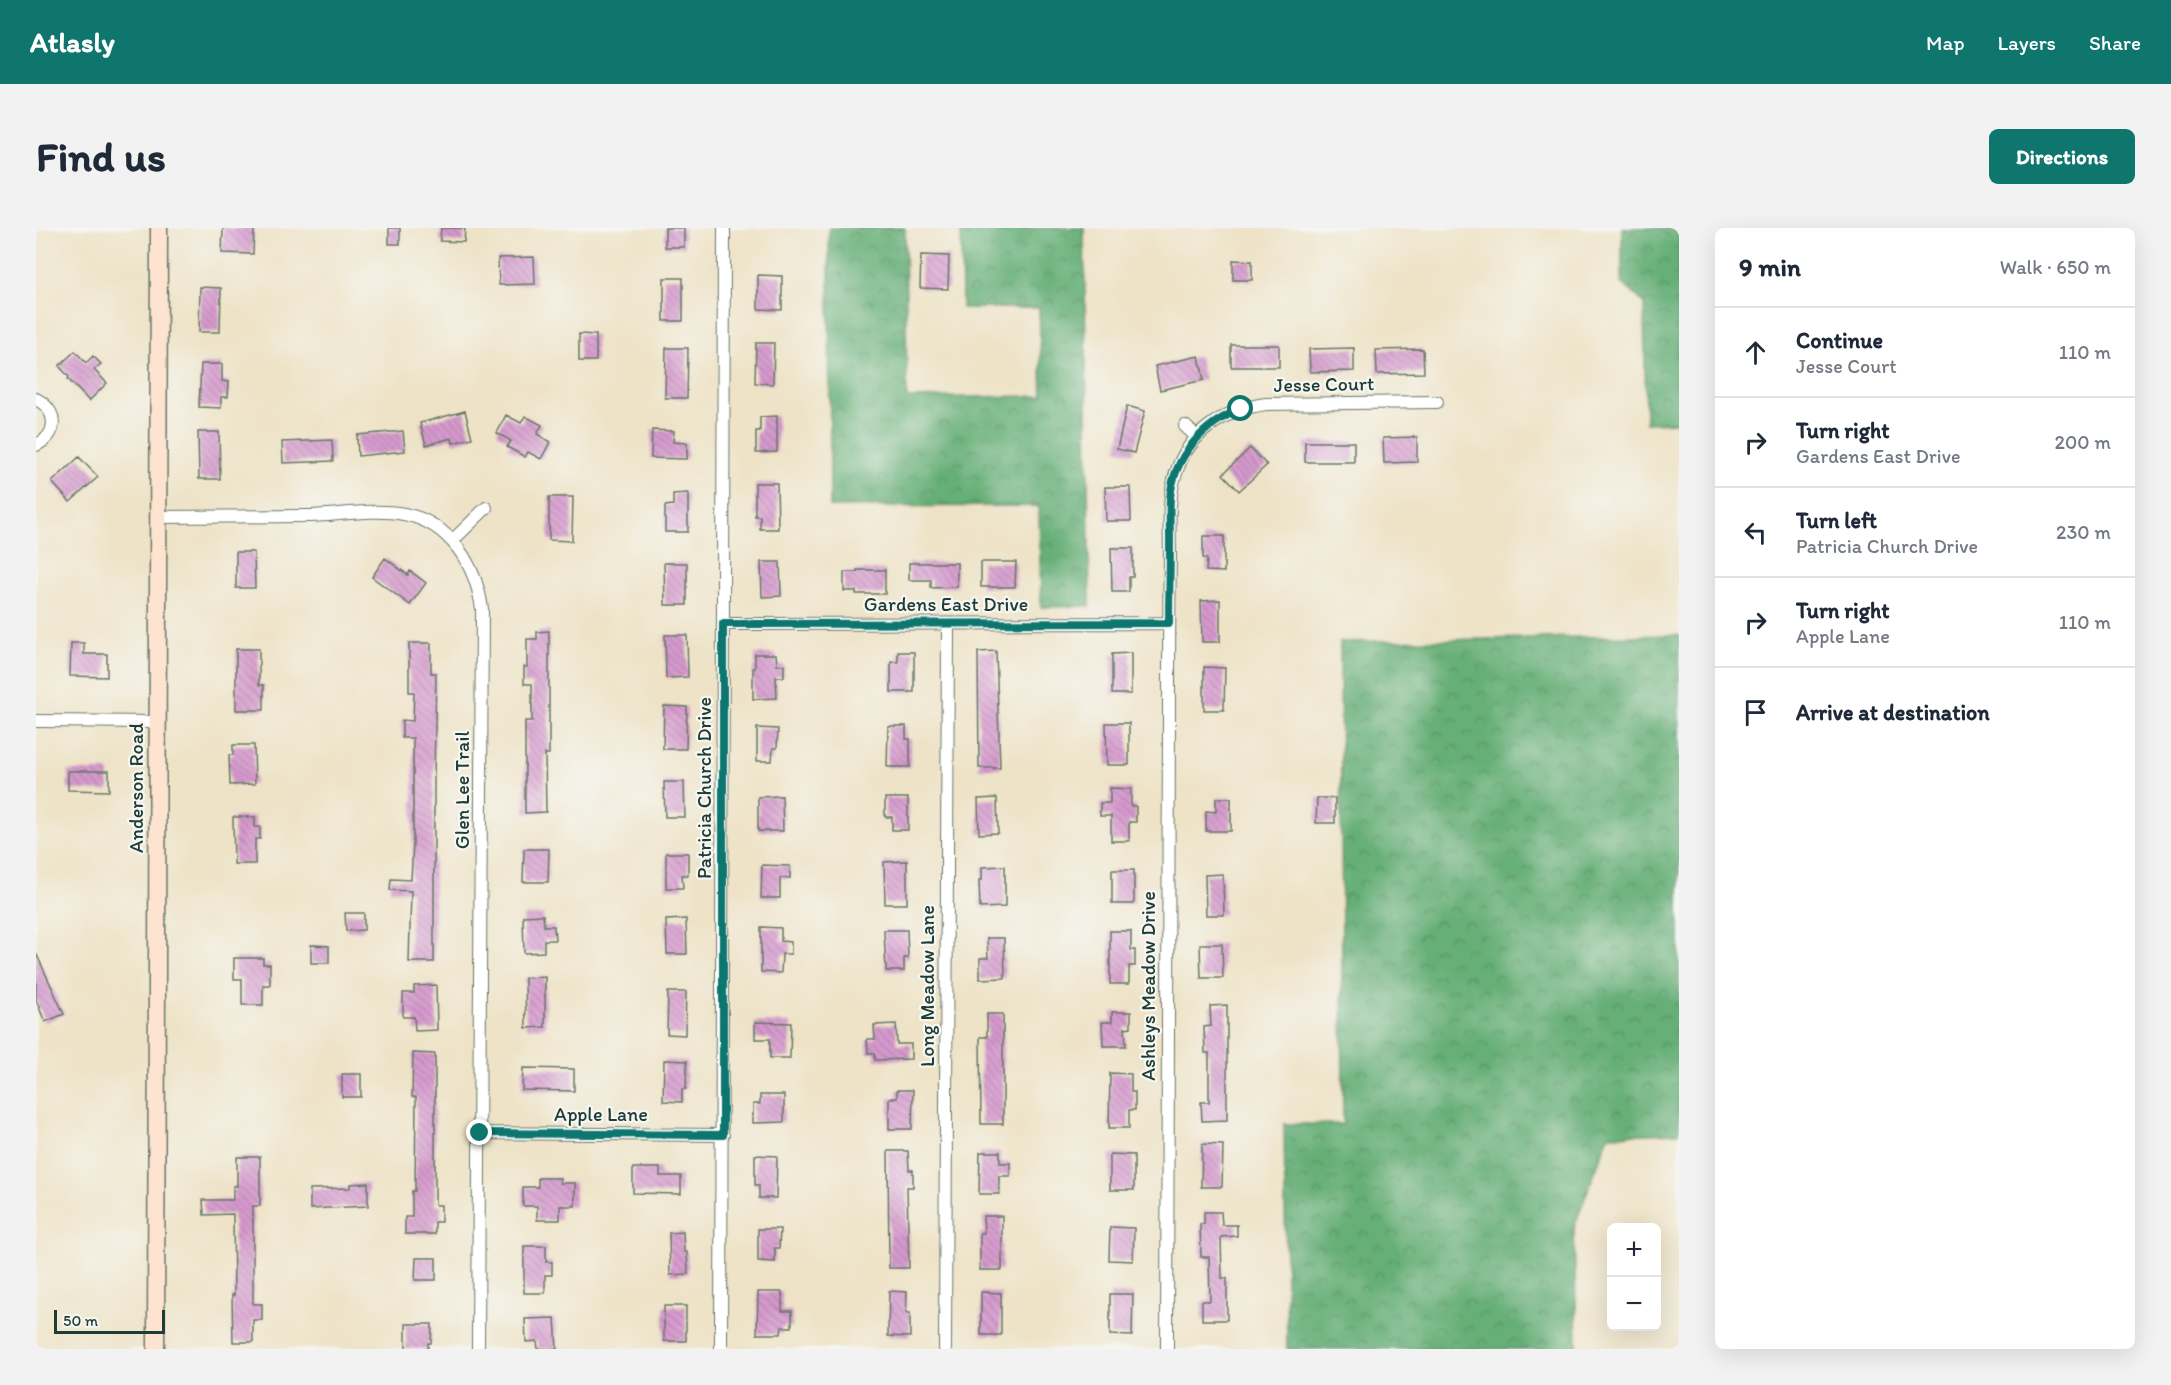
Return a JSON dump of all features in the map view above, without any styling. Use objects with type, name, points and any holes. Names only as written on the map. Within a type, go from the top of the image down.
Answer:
[{"type":"street","name":"Anderson Road","points":[[156,1349],[159,228]]},
{"type":"street","name":"Patricia Church Drive","points":[[721,1349],[724,228]]},
{"type":"street","points":[[36,399],[45,404],[51,412],[53,421],[52,431],[46,439],[36,445]]},
{"type":"street","name":"Jesse Court","points":[[1169,623],[1170,496],[1178,466],[1197,437],[1219,419],[1251,406],[1437,402]]},
{"type":"street","points":[[1185,426],[1197,437]]},
{"type":"street","points":[[452,541],[486,508]]},
{"type":"street","name":"Glen Lee Trail","points":[[158,517],[404,514],[438,529],[465,556],[474,573],[480,591],[482,609],[478,1349]]},
{"type":"street","name":"Gardens East Drive","points":[[723,624],[1169,623]]},
{"type":"street","name":"Ashleys Meadow Drive","points":[[1167,1349],[1169,623]]},
{"type":"street","name":"Long Meadow Lane","points":[[945,1349],[948,624]]},
{"type":"street","points":[[36,721],[158,722]]},
{"type":"street","name":"Apple Lane","points":[[480,1133],[723,1135]]},
{"type":"green space","points":[[829,228],[905,228],[907,398],[1042,396],[1039,308],[962,308],[961,228],[1084,228],[1090,606],[1041,607],[1039,506],[830,507]]},
{"type":"green space","points":[[1622,228],[1679,228],[1679,422],[1646,423],[1644,303],[1622,283]]},
{"type":"green space","points":[[1679,635],[1679,1133],[1609,1135],[1574,1227],[1577,1349],[1287,1349],[1284,1124],[1343,1124],[1340,642]]},
{"type":"building","points":[[223,228],[254,228],[253,254],[222,253]]},
{"type":"building","points":[[389,228],[400,228],[400,244],[389,244]]},
{"type":"building","points":[[441,228],[465,228],[464,242],[440,241]]},
{"type":"building","points":[[665,228],[684,228],[684,247],[665,247]]},
{"type":"building","points":[[921,255],[949,256],[948,289],[920,288]]},
{"type":"building","points":[[534,257],[535,284],[499,285],[498,258]]},
{"type":"building","points":[[1233,260],[1252,261],[1252,280],[1233,280]]},
{"type":"building","points":[[758,275],[782,276],[782,310],[758,309]]},
{"type":"building","points":[[664,278],[683,278],[683,321],[664,321]]},
{"type":"building","points":[[200,287],[221,288],[220,332],[199,332]]},
{"type":"building","points":[[579,334],[596,335],[596,361],[579,361]]},
{"type":"building","points":[[756,343],[774,343],[773,384],[755,383]]},
{"type":"building","points":[[1231,345],[1279,345],[1279,367],[1231,367]]},
{"type":"building","points":[[666,348],[688,348],[687,398],[665,398]]},
{"type":"building","points":[[1354,348],[1354,371],[1310,372],[1309,349]]},
{"type":"building","points":[[1423,349],[1424,373],[1377,374],[1376,350]]},
{"type":"building","points":[[75,351],[86,363],[93,356],[101,364],[94,370],[107,383],[89,401],[59,366]]},
{"type":"building","points":[[1199,356],[1204,380],[1160,390],[1155,366]]},
{"type":"building","points":[[201,364],[222,364],[222,381],[229,382],[228,397],[221,397],[221,408],[199,407]]},
{"type":"building","points":[[1127,406],[1145,411],[1134,453],[1117,449]]},
{"type":"building","points":[[465,411],[472,438],[453,443],[452,438],[426,445],[420,423]]},
{"type":"building","points":[[506,415],[521,423],[525,416],[542,425],[537,434],[550,442],[541,459],[528,452],[525,457],[507,447],[511,441],[497,433]]},
{"type":"building","points":[[777,416],[777,452],[756,453],[756,431],[760,431],[760,417]]},
{"type":"building","points":[[652,430],[674,431],[673,442],[687,443],[687,459],[651,458]]},
{"type":"building","points":[[403,431],[405,451],[358,456],[357,435]]},
{"type":"building","points":[[198,432],[219,432],[220,479],[199,479]]},
{"type":"building","points":[[1417,437],[1417,462],[1384,463],[1383,438]]},
{"type":"building","points":[[332,440],[333,461],[283,463],[282,442]]},
{"type":"building","points":[[1305,442],[1354,442],[1354,462],[1305,462]]},
{"type":"building","points":[[1250,448],[1267,465],[1239,491],[1223,474]]},
{"type":"building","points":[[79,457],[98,477],[70,502],[52,482]]},
{"type":"building","points":[[755,483],[777,483],[778,529],[760,529],[760,516],[755,516]]},
{"type":"building","points":[[1105,487],[1130,487],[1131,521],[1106,521]]},
{"type":"building","points":[[688,493],[688,532],[665,532],[665,506],[673,505],[673,494]]},
{"type":"building","points":[[549,497],[573,497],[572,541],[549,540]]},
{"type":"building","points":[[1203,536],[1224,536],[1224,572],[1206,571],[1207,559],[1203,558]]},
{"type":"building","points":[[1111,548],[1133,548],[1133,577],[1129,577],[1129,592],[1112,592]]},
{"type":"building","points":[[236,552],[254,552],[255,588],[236,588]]},
{"type":"building","points":[[385,558],[408,575],[410,571],[426,583],[410,605],[372,577]]},
{"type":"building","points":[[761,562],[780,562],[781,596],[762,597]]},
{"type":"building","points":[[981,562],[1016,562],[1015,587],[981,587]]},
{"type":"building","points":[[664,563],[687,563],[687,605],[665,605]]},
{"type":"building","points":[[909,563],[957,563],[957,587],[931,588],[931,580],[909,580]]},
{"type":"building","points":[[857,570],[885,570],[885,594],[856,594],[856,591],[844,591],[844,572],[857,572]]},
{"type":"building","points":[[1220,600],[1220,642],[1202,642],[1201,601]]},
{"type":"building","points":[[549,631],[549,754],[545,754],[546,812],[525,813],[525,721],[532,721],[532,684],[524,684],[524,667],[527,667],[527,639],[537,639],[537,632]]},
{"type":"building","points":[[665,635],[687,635],[688,677],[666,678]]},
{"type":"building","points":[[71,643],[84,643],[84,654],[107,654],[107,677],[70,676]]},
{"type":"building","points":[[409,643],[431,643],[431,673],[436,673],[434,962],[409,962],[411,891],[390,890],[391,879],[411,880],[413,738],[402,738],[402,720],[413,721],[414,692],[409,692]]},
{"type":"building","points":[[236,649],[259,649],[259,685],[264,685],[264,710],[236,710]]},
{"type":"building","points":[[996,651],[1000,768],[979,768],[978,652]]},
{"type":"building","points":[[898,652],[914,652],[914,692],[891,692],[891,662],[898,662]]},
{"type":"building","points":[[1131,653],[1131,694],[1112,694],[1112,654]]},
{"type":"building","points":[[755,654],[776,654],[777,665],[784,665],[784,677],[776,677],[777,698],[753,699]]},
{"type":"building","points":[[1204,667],[1225,668],[1224,710],[1204,710]]},
{"type":"building","points":[[664,706],[687,707],[686,749],[663,749]]},
{"type":"building","points":[[1106,723],[1129,723],[1129,765],[1107,765]]},
{"type":"building","points":[[888,726],[906,726],[906,739],[910,739],[910,767],[887,767]]},
{"type":"building","points":[[757,728],[778,729],[777,748],[773,748],[772,761],[757,761]]},
{"type":"building","points":[[233,745],[254,745],[255,784],[230,785],[229,755],[233,755]]},
{"type":"building","points":[[68,771],[109,771],[109,791],[68,790]]},
{"type":"building","points":[[664,782],[684,782],[685,817],[665,817]]},
{"type":"building","points":[[1110,788],[1131,789],[1131,806],[1136,806],[1136,822],[1129,822],[1129,841],[1111,841],[1111,816],[1100,816],[1100,803],[1110,803]]},
{"type":"building","points":[[782,796],[783,831],[758,831],[758,797]]},
{"type":"building","points":[[885,798],[908,798],[908,830],[892,830],[892,817],[885,817]]},
{"type":"building","points":[[997,798],[998,833],[979,834],[978,799]]},
{"type":"building","points":[[1216,798],[1231,798],[1231,831],[1206,831],[1206,811],[1216,812]]},
{"type":"building","points":[[1317,798],[1335,798],[1335,823],[1316,823]]},
{"type":"building","points":[[233,817],[255,817],[255,827],[260,827],[260,839],[255,839],[255,864],[234,864]]},
{"type":"building","points":[[524,849],[549,849],[548,882],[523,882]]},
{"type":"building","points":[[666,853],[688,853],[688,875],[682,875],[683,888],[666,888]]},
{"type":"building","points":[[907,861],[907,904],[885,904],[884,862]]},
{"type":"building","points":[[762,865],[790,866],[790,878],[780,878],[780,898],[761,898]]},
{"type":"building","points":[[1005,866],[1005,907],[980,908],[979,880],[982,880],[982,867]]},
{"type":"building","points":[[1112,870],[1134,870],[1134,904],[1112,904]]},
{"type":"building","points":[[1223,874],[1224,915],[1206,915],[1205,875]]},
{"type":"building","points":[[345,913],[364,913],[364,930],[346,931]]},
{"type":"building","points":[[543,915],[544,926],[554,926],[555,940],[544,940],[544,952],[524,953],[523,916]]},
{"type":"building","points":[[686,919],[687,954],[667,954],[666,920]]},
{"type":"building","points":[[761,927],[781,928],[781,941],[791,942],[791,954],[782,954],[781,973],[761,972]]},
{"type":"building","points":[[884,930],[907,930],[908,958],[904,958],[904,971],[886,971]]},
{"type":"building","points":[[1110,931],[1131,931],[1131,950],[1135,950],[1135,966],[1129,966],[1129,984],[1110,984]]},
{"type":"building","points":[[987,938],[1004,938],[1005,978],[980,979],[980,958],[988,958]]},
{"type":"building","points":[[1200,944],[1222,944],[1223,978],[1201,978]]},
{"type":"building","points":[[311,945],[329,946],[329,963],[311,963]]},
{"type":"building","points":[[36,953],[64,1014],[45,1022],[36,1000]]},
{"type":"building","points":[[234,958],[263,958],[263,964],[270,964],[270,985],[263,985],[263,1005],[242,1005],[242,979],[234,979]]},
{"type":"building","points":[[545,977],[545,1027],[526,1028],[525,978]]},
{"type":"building","points":[[436,985],[437,1030],[415,1031],[414,1017],[403,1017],[403,993],[414,993],[414,986]]},
{"type":"building","points":[[668,992],[686,992],[685,1035],[667,1034]]},
{"type":"building","points":[[1227,1005],[1227,1120],[1202,1121],[1201,1102],[1209,1102],[1209,1053],[1205,1053],[1204,1027],[1211,1026],[1210,1006]]},
{"type":"building","points":[[1112,1012],[1131,1012],[1131,1027],[1125,1028],[1126,1046],[1103,1046],[1102,1022],[1112,1022]]},
{"type":"building","points":[[987,1014],[1003,1014],[1003,1124],[981,1124],[980,1037],[987,1037]]},
{"type":"building","points":[[755,1022],[791,1023],[790,1058],[770,1058],[770,1039],[755,1039]]},
{"type":"building","points":[[896,1024],[897,1044],[911,1044],[911,1059],[875,1060],[875,1053],[868,1053],[867,1039],[875,1039],[874,1025]]},
{"type":"building","points":[[413,1053],[435,1054],[435,1205],[441,1205],[441,1222],[435,1222],[435,1234],[405,1234],[405,1217],[412,1217],[412,1191],[415,1191],[416,1097],[412,1097]]},
{"type":"building","points":[[664,1060],[687,1061],[686,1089],[682,1089],[682,1102],[663,1101]]},
{"type":"building","points":[[523,1068],[574,1069],[574,1091],[522,1090]]},
{"type":"building","points":[[1110,1073],[1131,1074],[1131,1092],[1135,1092],[1135,1110],[1129,1110],[1129,1128],[1109,1128]]},
{"type":"building","points":[[342,1074],[361,1074],[361,1097],[342,1097]]},
{"type":"building","points":[[897,1090],[913,1090],[912,1129],[889,1129],[889,1098],[897,1098]]},
{"type":"building","points":[[760,1095],[784,1095],[784,1122],[753,1123],[753,1104],[760,1104]]},
{"type":"building","points":[[1202,1144],[1223,1145],[1222,1187],[1201,1187]]},
{"type":"building","points":[[888,1151],[908,1151],[909,1170],[913,1170],[913,1187],[907,1187],[909,1268],[889,1268]]},
{"type":"building","points":[[980,1152],[1000,1152],[1000,1163],[1010,1163],[1010,1176],[999,1176],[999,1194],[979,1194]]},
{"type":"building","points":[[1110,1154],[1134,1155],[1134,1190],[1110,1190]]},
{"type":"building","points":[[755,1155],[777,1156],[776,1198],[759,1198],[759,1185],[755,1185]]},
{"type":"building","points":[[237,1157],[260,1157],[260,1206],[253,1206],[253,1304],[262,1304],[262,1320],[253,1320],[253,1342],[233,1342],[233,1214],[204,1215],[203,1200],[233,1200],[233,1186],[237,1186]]},
{"type":"building","points":[[633,1168],[660,1168],[660,1176],[681,1176],[681,1194],[633,1193]]},
{"type":"building","points":[[538,1178],[560,1178],[560,1183],[575,1183],[575,1206],[560,1206],[560,1220],[537,1220],[537,1206],[523,1206],[523,1187],[538,1187]]},
{"type":"building","points":[[368,1183],[368,1206],[310,1209],[310,1189],[350,1188],[350,1184]]},
{"type":"building","points":[[1204,1212],[1221,1212],[1222,1225],[1237,1225],[1237,1236],[1221,1237],[1222,1278],[1227,1278],[1227,1320],[1202,1320],[1202,1301],[1210,1301],[1209,1257],[1201,1257],[1200,1224],[1204,1224]]},
{"type":"building","points":[[983,1216],[1002,1216],[1002,1270],[980,1270],[980,1233],[984,1233]]},
{"type":"building","points":[[1110,1227],[1134,1228],[1133,1261],[1109,1260]]},
{"type":"building","points":[[758,1229],[780,1229],[779,1248],[775,1248],[775,1262],[758,1261]]},
{"type":"building","points":[[683,1232],[688,1274],[670,1275],[669,1233]]},
{"type":"building","points":[[524,1246],[546,1246],[546,1262],[552,1262],[552,1275],[545,1275],[545,1293],[524,1293]]},
{"type":"building","points":[[416,1258],[436,1258],[436,1280],[415,1280]]},
{"type":"building","points":[[889,1291],[907,1292],[906,1313],[910,1313],[910,1337],[888,1336]]},
{"type":"building","points":[[758,1292],[782,1292],[782,1311],[792,1311],[792,1327],[782,1327],[781,1334],[757,1334]]},
{"type":"building","points":[[981,1292],[1001,1293],[1001,1335],[981,1335]]},
{"type":"building","points":[[1110,1294],[1133,1294],[1132,1336],[1110,1335]]},
{"type":"building","points":[[664,1306],[686,1306],[686,1341],[664,1341]]},
{"type":"building","points":[[555,1318],[557,1349],[538,1349],[537,1341],[526,1342],[525,1319]]},
{"type":"building","points":[[406,1324],[432,1324],[431,1343],[428,1343],[428,1349],[406,1349]]},
{"type":"route","points":[[480,1133],[723,1135],[723,624],[1169,623],[1170,496],[1178,466],[1187,449],[1209,426],[1229,413],[1241,409]]}]
